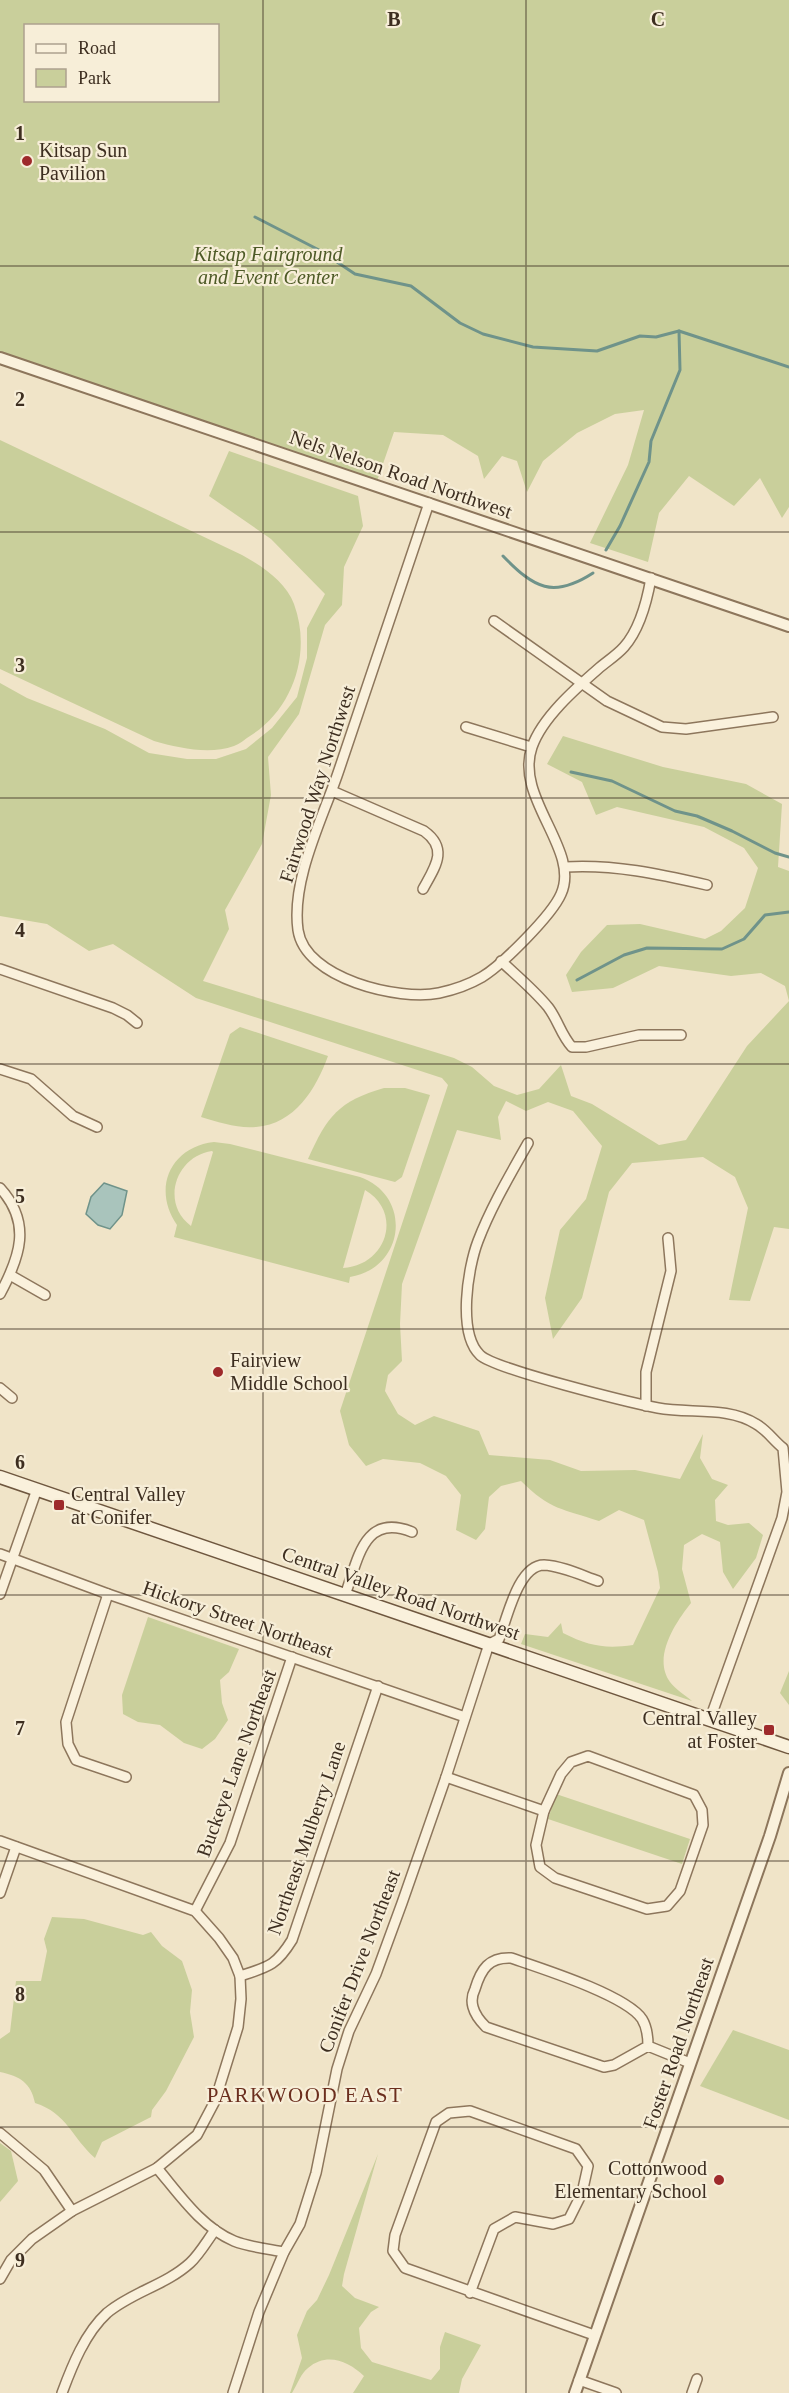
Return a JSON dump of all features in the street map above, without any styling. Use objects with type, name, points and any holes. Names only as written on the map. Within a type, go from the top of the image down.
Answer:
[{"type":"main road","name":"Central Valley Road Northwest","points":[[0,1477],[789,1747]]},
{"type":"street","name":"Nels Nelson Road Northwest","points":[[0,358],[789,626]]},
{"type":"street","name":"Fairwood Way Northwest","points":[[429,503],[302,873],[298,899],[298,930],[302,943],[325,966],[353,982],[392,993],[412,995],[448,991],[483,977],[529,934],[555,905],[564,885],[565,867]]},
{"type":"street","points":[[651,578],[642,615],[625,647],[582,683],[556,709],[531,747],[530,784],[565,867],[594,865],[619,867],[707,885]]},
{"type":"street","points":[[494,621],[607,701],[662,727],[686,729],[773,717]]},
{"type":"street","points":[[466,727],[531,747]]},
{"type":"street","points":[[332,791],[424,831],[434,839],[438,850],[437,862],[423,889]]},
{"type":"street","points":[[501,961],[548,1007],[565,1039],[572,1047],[586,1047],[639,1035],[681,1035]]},
{"type":"street","points":[[0,969],[113,1008],[137,1023]]},
{"type":"street","points":[[0,1069],[31,1079],[73,1116],[97,1127]]},
{"type":"street","points":[[528,1143],[478,1241],[470,1269],[466,1314],[470,1341],[480,1355],[512,1369],[646,1406],[719,1413],[743,1418],[764,1429],[786,1445],[788,1492],[782,1518],[710,1719]]},
{"type":"street","points":[[0,1188],[15,1208],[20,1224],[16,1260],[0,1294]]},
{"type":"street","points":[[646,1406],[646,1372],[670,1271],[668,1238]]},
{"type":"street","points":[[10,1275],[45,1295]]},
{"type":"street","points":[[0,1388],[12,1398]]},
{"type":"street","points":[[0,1594],[37,1490]]},
{"type":"street","points":[[345,1595],[370,1534],[386,1527],[412,1532]]},
{"type":"street","name":"Hickory Street Northeast","points":[[0,1554],[108,1594],[465,1717]]},
{"type":"street","name":"Conifer Drive Northeast","points":[[233,2393],[259,2312],[284,2252],[300,2224],[316,2173],[337,2069],[350,2031],[376,1974],[446,1777],[489,1644],[500,1639],[521,1581],[535,1566],[562,1568],[598,1581]]},
{"type":"street","points":[[108,1594],[66,1722],[68,1744],[76,1760],[126,1777]]},
{"type":"street","name":"Buckeye Lane Northeast","points":[[195,1911],[230,1842],[292,1657]]},
{"type":"street","name":"Northeast Mulberry Lane","points":[[240,1976],[266,1967],[280,1959],[292,1940],[378,1686]]},
{"type":"street","points":[[588,1756],[694,1794],[702,1810],[704,1825],[680,1891],[667,1906],[647,1909],[555,1878],[540,1867],[536,1845],[544,1811],[561,1773],[571,1762],[588,1756]]},
{"type":"street","name":"Foster Road Northeast","points":[[575,2393],[770,1836],[789,1773]]},
{"type":"street","points":[[446,1777],[544,1811]]},
{"type":"street","points":[[0,1841],[195,1911],[233,1958],[240,1976],[241,1998],[238,2026],[215,2101],[197,2135],[157,2168],[72,2211],[32,2239],[11,2260],[0,2279]]},
{"type":"street","points":[[0,1893],[16,1847]]},
{"type":"street","points":[[501,1958],[511,1958],[583,1983],[634,2011],[642,2019],[648,2034],[648,2046],[614,2065],[604,2067],[486,2026],[475,2014],[472,2005],[480,1974],[491,1962],[501,1958]]},
{"type":"street","points":[[648,2046],[690,2063]]},
{"type":"street","points":[[470,2293],[494,2229],[514,2217],[553,2224],[569,2219],[582,2193],[588,2166],[576,2149],[470,2110],[449,2113],[436,2122],[395,2235],[393,2251],[405,2268],[470,2293],[594,2335]]},
{"type":"street","points":[[0,2133],[44,2170],[72,2211]]},
{"type":"street","points":[[157,2168],[201,2219],[215,2230],[234,2241],[284,2252]]},
{"type":"street","points":[[62,2393],[87,2337],[105,2315],[128,2297],[169,2278],[190,2263],[215,2230]]},
{"type":"street","points":[[692,2393],[697,2379]]},
{"type":"street","points":[[579,2380],[616,2393]]},
{"type":"green space","name":"Kitsap Fairground and Event Center","points":[[0,0],[789,0],[789,507],[782,518],[760,478],[734,506],[689,476],[659,513],[648,562],[590,543],[628,465],[644,410],[615,414],[577,433],[543,461],[527,492],[517,461],[502,456],[484,479],[478,456],[443,435],[394,432],[376,484],[0,358]]},
{"type":"green space","points":[[0,440],[242,555],[279,582],[294,604],[301,642],[295,678],[288,695],[265,725],[238,744],[224,749],[194,750],[174,746],[154,741],[0,669]]},
{"type":"green space","points":[[229,451],[358,496],[363,526],[344,567],[342,605],[325,625],[299,714],[268,757],[271,795],[262,844],[225,910],[229,929],[203,981],[454,1058],[472,1067],[494,1086],[517,1095],[539,1089],[561,1065],[571,1096],[592,1104],[659,1145],[686,1140],[747,1046],[789,1001],[789,1229],[774,1227],[750,1301],[729,1300],[748,1208],[735,1177],[703,1157],[632,1163],[609,1192],[582,1298],[553,1339],[545,1298],[560,1230],[586,1199],[602,1146],[573,1111],[548,1102],[526,1111],[506,1101],[498,1117],[501,1140],[457,1130],[402,1284],[400,1324],[402,1361],[388,1375],[385,1391],[398,1414],[415,1425],[434,1416],[479,1431],[489,1455],[550,1460],[581,1471],[635,1470],[680,1479],[703,1434],[700,1458],[712,1479],[728,1485],[715,1500],[716,1521],[728,1525],[749,1523],[763,1535],[756,1558],[733,1589],[723,1572],[720,1542],[702,1534],[684,1545],[682,1569],[691,1603],[668,1640],[664,1662],[665,1672],[670,1682],[692,1701],[521,1644],[525,1634],[548,1637],[561,1623],[563,1633],[589,1644],[614,1647],[633,1645],[660,1588],[644,1520],[619,1510],[599,1521],[576,1514],[540,1498],[521,1481],[501,1486],[489,1497],[485,1529],[476,1540],[456,1530],[461,1495],[446,1476],[420,1463],[383,1459],[366,1466],[349,1445],[340,1411],[448,1085],[442,1078],[196,998],[113,944],[89,951],[47,924],[0,916],[0,683],[27,698],[105,729],[149,753],[187,759],[216,759],[246,749],[272,728],[297,697],[307,658],[307,628],[325,594],[271,539],[209,496]]},
{"type":"green space","points":[[563,736],[663,767],[746,784],[782,804],[778,867],[789,871],[789,1001],[785,986],[761,973],[731,976],[659,966],[613,988],[572,992],[566,975],[581,952],[607,925],[640,924],[705,939],[721,931],[745,908],[758,868],[744,848],[704,827],[617,807],[596,815],[582,782],[547,764]]},
{"type":"green space","points":[[240,1027],[328,1056],[317,1081],[302,1103],[293,1112],[270,1124],[243,1127],[201,1117],[230,1034]]},
{"type":"green space","points":[[384,1088],[405,1088],[430,1095],[402,1177],[395,1182],[308,1159],[336,1112],[356,1099]]},
{"type":"green space","points":[[214,1142],[230,1144],[360,1177],[377,1186],[389,1199],[395,1215],[396,1231],[391,1246],[382,1260],[368,1271],[350,1277],[349,1283],[174,1237],[177,1225],[166,1198],[166,1184],[176,1161],[186,1152]],"holes":[[[213,1152],[191,1226],[176,1205],[176,1182],[181,1171],[189,1162],[199,1155]],[[365,1190],[377,1200],[384,1212],[387,1224],[385,1237],[379,1249],[370,1258],[358,1265],[343,1268]]]},
{"type":"green space","points":[[148,1617],[239,1649],[229,1672],[220,1680],[222,1703],[228,1720],[215,1739],[202,1749],[184,1743],[160,1725],[138,1722],[123,1714],[122,1695]]},
{"type":"green space","points":[[789,1671],[789,1705],[780,1693]]},
{"type":"green space","points":[[556,1794],[690,1839],[682,1864],[548,1819]]},
{"type":"green space","points":[[52,1917],[84,1919],[143,1935],[151,1932],[162,1946],[182,1961],[192,1990],[190,2012],[194,2037],[166,2091],[152,2110],[151,2117],[102,2142],[95,2158],[55,2113],[35,2103],[31,2090],[24,2082],[0,2072],[0,2039],[10,2032],[16,1981],[41,1981],[47,1951],[44,1939]]},
{"type":"green space","points":[[733,2030],[789,2050],[789,2120],[700,2086]]},
{"type":"green space","points":[[0,2143],[11,2151],[18,2181],[0,2202]]},
{"type":"green space","points":[[378,2154],[342,2286],[355,2298],[379,2307],[371,2312],[359,2328],[361,2348],[372,2362],[431,2380],[440,2369],[440,2347],[445,2332],[481,2345],[462,2379],[459,2393],[353,2393],[364,2376],[351,2366],[337,2360],[323,2360],[306,2370],[290,2393],[302,2358],[297,2335],[307,2311],[317,2300],[329,2275]]},
{"type":"water","points":[[104,1183],[127,1191],[122,1215],[110,1229],[98,1225],[86,1214],[91,1197]]},
{"type":"waterway","points":[[255,217],[319,250],[355,274],[411,286],[460,323],[483,334],[533,347],[597,351],[640,336],[656,337],[679,331],[789,367]]},
{"type":"waterway","points":[[606,550],[620,526],[649,462],[651,441],[680,370],[679,331]]},
{"type":"waterway","points":[[503,556],[525,576],[545,586],[566,586],[593,573]]},
{"type":"waterway","points":[[571,772],[612,781],[675,811],[697,816],[775,853],[789,857]]},
{"type":"waterway","points":[[577,980],[624,955],[647,948],[722,949],[744,939],[765,915],[789,912]]},
{"type":"place","name":"Kitsap Sun Pavilion","points":[[27,161]]},
{"type":"place","name":"Fairview Middle School","points":[[218,1372]]},
{"type":"place","name":"Central Valley at Conifer","points":[[59,1505]]},
{"type":"place","name":"Central Valley at Foster","points":[[769,1730]]},
{"type":"place","name":"Cottonwood Elementary School","points":[[719,2180]]},
{"type":"district","name":"PARKWOOD EAST","points":[[305,2095]]}]
